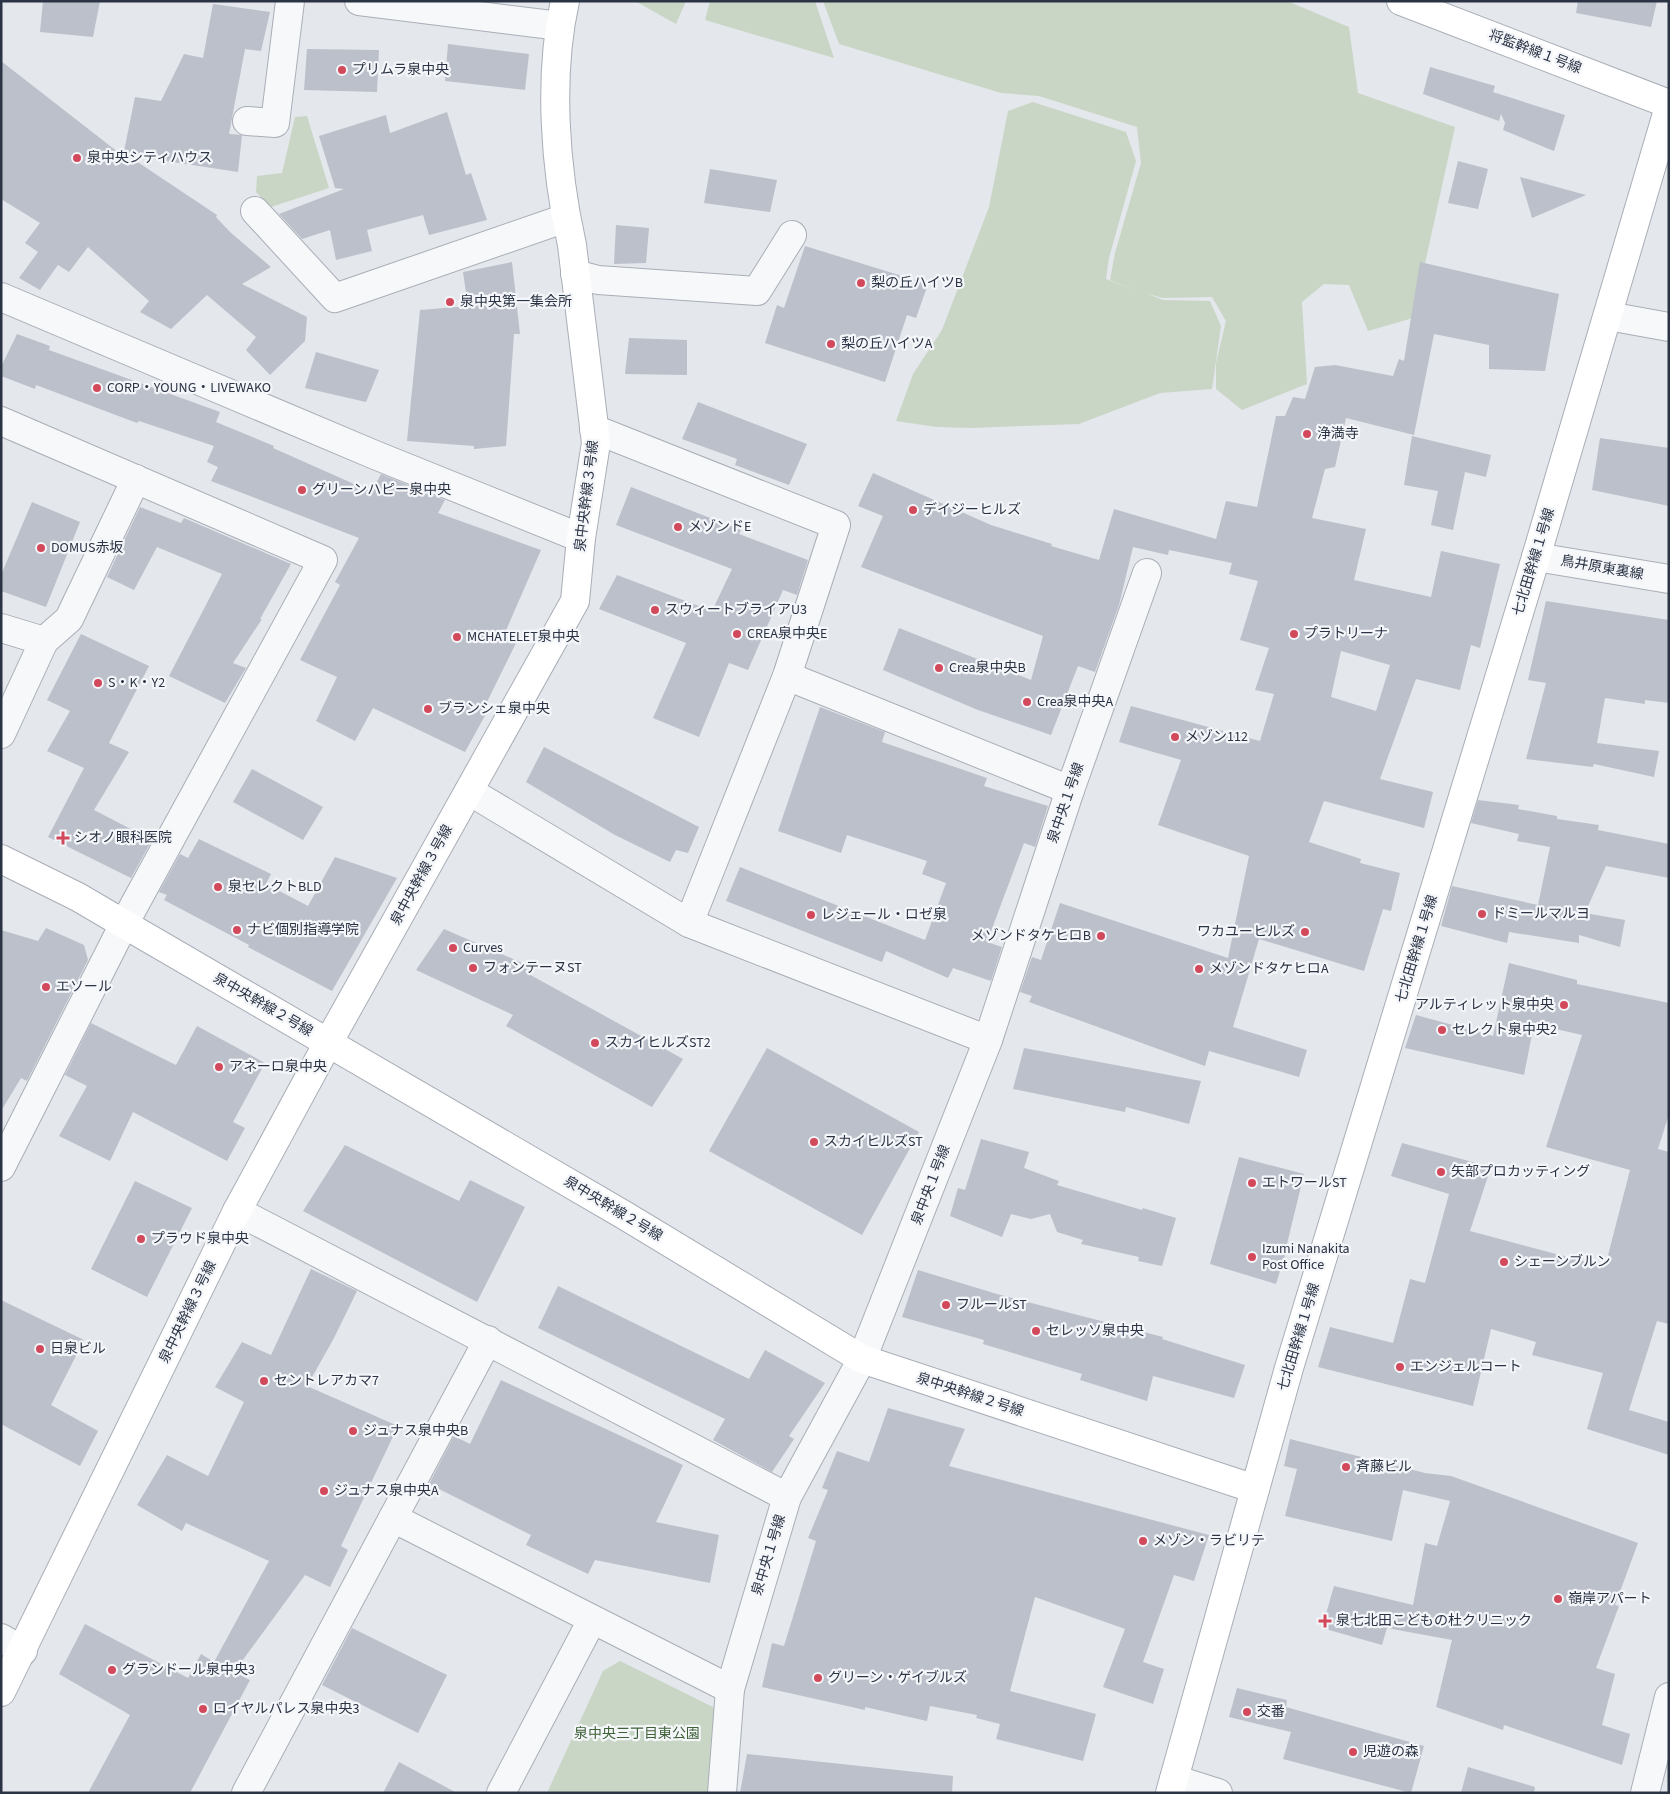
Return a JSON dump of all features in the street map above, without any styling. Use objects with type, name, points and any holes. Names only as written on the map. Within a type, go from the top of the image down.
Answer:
[{"type":"street","points":[[247,121],[275,123],[290,1]]},
{"type":"street","points":[[359,1],[562,14]]},
{"type":"street","name":"将監幹線１号線","points":[[1402,1],[1669,106]]},
{"type":"street","name":"泉中央幹線３号線","points":[[1,1692],[12,1645],[238,1211],[328,1043],[575,601],[581,538],[596,443],[575,274],[566,218],[555,111],[562,14]]},
{"type":"street","name":"七北田幹線１号線","points":[[1172,1786],[1289,1368],[1536,557],[1669,106]]},
{"type":"street","points":[[256,211],[335,298],[566,218]]},
{"type":"street","points":[[575,274],[598,280],[756,291],[792,235]]},
{"type":"street","points":[[1,297],[375,455],[581,538]]},
{"type":"street","points":[[1608,316],[1669,327]]},
{"type":"street","points":[[1,421],[323,560],[124,924],[1,1167]]},
{"type":"street","points":[[594,429],[836,525],[787,676],[688,922]]},
{"type":"street","points":[[1,734],[44,641],[69,619],[136,479]]},
{"type":"street","name":"鳥井原東裏線","points":[[1536,557],[1669,579]]},
{"type":"street","name":"泉中央１号線","points":[[722,1793],[730,1689],[787,1497],[862,1359],[988,1040],[1070,790],[1147,573]]},
{"type":"street","points":[[1,628],[44,641]]},
{"type":"street","points":[[787,676],[1070,790]]},
{"type":"street","points":[[469,791],[688,922],[988,1040]]},
{"type":"street","name":"泉中央幹線２号線","points":[[1,859],[78,897],[624,1215],[862,1359],[1255,1489]]},
{"type":"street","points":[[238,1211],[787,1497]]},
{"type":"street","points":[[246,1793],[488,1340]]},
{"type":"street","points":[[393,1518],[730,1689]]},
{"type":"street","points":[[501,1793],[592,1620]]},
{"type":"street","points":[[1645,1793],[1669,1697]]},
{"type":"street","points":[[1172,1786],[1218,1793]]},
{"type":"green space","points":[[635,1],[686,1],[676,24]]},
{"type":"green space","points":[[710,1],[815,1],[834,58],[705,20]]},
{"type":"green space","points":[[823,1],[1287,1],[1349,27],[1358,93],[1455,127],[1413,318],[1368,331],[1349,285],[1324,284],[1302,302],[1307,384],[1242,410],[1216,389],[1216,363],[1226,321],[1212,297],[1163,298],[1148,294],[1163,300],[1210,301],[1221,326],[1212,389],[1160,393],[1079,424],[972,428],[937,427],[896,421],[913,374],[942,330],[989,207],[1008,111],[1033,102],[1126,132],[1136,161],[1109,258],[1106,279],[1135,290],[1110,280],[1115,253],[1141,163],[1137,127],[1039,96],[1001,93],[839,44]]},
{"type":"green space","points":[[307,116],[329,188],[271,207],[256,192],[257,176],[282,173],[295,117]]},
{"type":"green space","name":"泉中央三丁目東公園","points":[[620,1661],[719,1710],[715,1793],[547,1793],[603,1671]]},
{"type":"building","points":[[43,1],[100,1],[93,37],[40,32]]},
{"type":"building","points":[[1578,1],[1657,1],[1651,27],[1576,13]]},
{"type":"building","points":[[213,4],[270,12],[261,51],[245,49],[229,134],[242,135],[238,172],[127,155],[217,215],[216,217],[230,232],[271,267],[242,284],[307,317],[305,341],[270,375],[246,350],[256,337],[207,295],[171,329],[140,312],[149,301],[88,247],[69,272],[58,265],[40,290],[19,278],[38,252],[25,243],[40,223],[1,199],[1,61],[123,156],[135,97],[161,101],[184,54],[203,58]]},
{"type":"building","points":[[448,44],[529,54],[525,90],[445,81]]},
{"type":"building","name":"プリムラ泉中央","points":[[307,49],[379,50],[377,92],[304,90]]},
{"type":"building","points":[[1430,67],[1495,86],[1493,92],[1565,115],[1554,151],[1503,130],[1505,123],[1501,114],[1499,121],[1423,94]]},
{"type":"building","points":[[447,112],[466,175],[471,173],[487,220],[429,235],[423,215],[367,230],[372,251],[336,260],[330,230],[302,239],[279,214],[344,189],[335,188],[319,136],[386,115],[390,133]]},
{"type":"building","points":[[1458,161],[1488,169],[1478,209],[1448,203]]},
{"type":"building","points":[[710,169],[777,180],[770,212],[704,203]]},
{"type":"building","points":[[1520,177],[1586,195],[1532,218]]},
{"type":"building","points":[[616,225],[649,228],[646,263],[614,264]]},
{"type":"building","points":[[805,246],[928,284],[916,318],[907,315],[885,382],[765,343],[777,305],[784,308]]},
{"type":"building","points":[[512,262],[520,334],[514,334],[506,446],[474,449],[474,446],[407,441],[420,310],[468,306],[463,272]]},
{"type":"building","points":[[1420,262],[1559,294],[1545,371],[1489,369],[1489,345],[1434,334],[1414,435],[1346,418],[1335,467],[1325,469],[1312,518],[1366,529],[1354,580],[1431,597],[1441,551],[1500,564],[1480,648],[1471,645],[1460,690],[1416,679],[1380,779],[1433,792],[1424,828],[1324,801],[1309,842],[1361,859],[1360,863],[1400,873],[1391,911],[1383,909],[1364,971],[1259,939],[1233,1027],[1307,1050],[1299,1077],[1209,1051],[1205,1066],[1029,1002],[1032,996],[1020,992],[1032,957],[1041,960],[1060,903],[1228,958],[1249,856],[1158,825],[1181,760],[1119,742],[1131,706],[1260,741],[1274,694],[1255,690],[1269,648],[1240,640],[1258,581],[1229,574],[1232,563],[1169,550],[1168,555],[1133,547],[1119,605],[1095,672],[1078,666],[1051,735],[978,710],[883,670],[899,628],[1031,680],[1043,636],[861,567],[883,516],[858,506],[873,473],[991,525],[1099,560],[1114,509],[1216,539],[1226,501],[1257,507],[1276,416],[1285,416],[1293,397],[1305,399],[1315,367],[1335,365],[1393,376],[1399,359],[1404,361]],"holes":[[[1341,651],[1390,665],[1376,711],[1331,697]]]},
{"type":"building","points":[[17,334],[50,346],[49,350],[220,412],[216,422],[274,446],[273,448],[372,492],[381,474],[445,500],[438,513],[541,550],[504,635],[517,641],[483,710],[487,712],[465,752],[373,708],[355,741],[316,721],[337,677],[300,660],[340,585],[335,582],[359,538],[211,481],[218,467],[207,462],[214,446],[139,421],[137,423],[36,385],[35,389],[1,376],[1,367]]},
{"type":"building","points":[[629,338],[687,340],[687,375],[625,374]]},
{"type":"building","points":[[316,352],[379,370],[366,402],[305,388]]},
{"type":"building","points":[[698,402],[807,444],[789,485],[735,465],[737,459],[682,439]]},
{"type":"building","points":[[1412,436],[1491,455],[1486,477],[1465,472],[1453,530],[1431,525],[1438,491],[1404,485]]},
{"type":"building","points":[[1600,438],[1669,448],[1669,506],[1592,490]]},
{"type":"building","points":[[631,487],[741,530],[739,534],[808,560],[797,595],[783,590],[748,670],[729,663],[699,737],[653,718],[686,643],[599,609],[617,575],[712,611],[732,569],[616,525]]},
{"type":"building","name":"DOMUS赤坂","points":[[32,502],[80,522],[46,607],[1,591],[1,575]]},
{"type":"building","points":[[140,507],[181,523],[184,518],[291,564],[260,619],[262,619],[233,663],[246,668],[225,703],[169,676],[222,574],[157,547],[134,590],[107,577]]},
{"type":"building","points":[[1546,601],[1669,620],[1669,703],[1645,700],[1645,704],[1605,698],[1597,743],[1659,751],[1654,777],[1594,764],[1593,767],[1526,759],[1546,683],[1528,680]]},
{"type":"building","points":[[81,634],[149,666],[109,743],[129,752],[94,810],[152,840],[131,878],[48,837],[84,768],[47,751],[70,711],[47,700]]},
{"type":"building","points":[[820,707],[885,732],[882,742],[987,778],[984,786],[1048,806],[1035,847],[1024,843],[987,942],[1002,947],[991,981],[953,968],[948,978],[886,951],[882,962],[726,901],[740,867],[925,940],[946,883],[922,874],[927,861],[847,835],[841,853],[778,831]]},
{"type":"building","points":[[544,747],[699,827],[688,853],[676,850],[670,862],[615,835],[526,782]]},
{"type":"building","points":[[252,769],[323,807],[303,840],[233,802]]},
{"type":"building","points":[[1478,800],[1519,805],[1518,809],[1557,816],[1557,819],[1599,825],[1598,830],[1669,844],[1669,878],[1606,866],[1585,913],[1625,920],[1620,947],[1579,935],[1579,943],[1509,932],[1507,943],[1441,926],[1452,886],[1538,905],[1550,847],[1517,841],[1519,834],[1471,823]]},
{"type":"building","points":[[199,839],[271,874],[266,884],[308,906],[335,857],[397,878],[332,991],[164,900],[167,895],[159,892],[180,854],[188,858]]},
{"type":"building","points":[[46,928],[84,945],[88,960],[27,1081],[21,1078],[1,1111],[1,930],[38,941]]},
{"type":"building","name":"スカイヒルズST2","points":[[444,929],[529,966],[525,972],[683,1059],[652,1107],[506,1026],[513,1015],[416,970]]},
{"type":"building","points":[[1509,963],[1577,980],[1577,984],[1669,1003],[1669,1114],[1658,1149],[1669,1152],[1669,1324],[1657,1321],[1629,1410],[1669,1422],[1669,1455],[1587,1429],[1603,1373],[1532,1355],[1536,1342],[1491,1329],[1473,1406],[1318,1367],[1330,1327],[1393,1343],[1410,1279],[1425,1283],[1449,1194],[1391,1176],[1402,1143],[1491,1167],[1470,1231],[1605,1267],[1630,1170],[1546,1147],[1582,1035],[1534,1024],[1524,1075],[1405,1048],[1416,1015],[1493,1036]]},
{"type":"building","points":[[91,1023],[176,1065],[197,1026],[265,1063],[233,1122],[245,1128],[227,1161],[133,1112],[110,1161],[59,1136],[87,1086],[65,1075]]},
{"type":"building","name":"スカイヒルズST","points":[[767,1048],[919,1132],[862,1235],[709,1151]]},
{"type":"building","points":[[1024,1048],[1201,1081],[1189,1124],[1126,1107],[1125,1112],[1013,1089]]},
{"type":"building","points":[[981,1139],[1029,1152],[1024,1168],[1059,1181],[1057,1185],[1176,1218],[1162,1266],[1138,1261],[1139,1257],[1081,1244],[1083,1240],[1057,1232],[1050,1214],[1031,1219],[1011,1214],[1002,1237],[950,1216],[958,1188],[965,1190]]},
{"type":"building","points":[[345,1145],[459,1201],[470,1180],[525,1207],[477,1302],[303,1211]]},
{"type":"building","points":[[1239,1157],[1304,1174],[1287,1249],[1276,1284],[1210,1264]]},
{"type":"building","name":"プラウド泉中央","points":[[135,1181],[192,1208],[147,1297],[91,1269]]},
{"type":"building","points":[[311,1269],[357,1291],[334,1338],[307,1386],[398,1426],[341,1546],[348,1550],[330,1587],[305,1575],[234,1672],[250,1680],[190,1793],[88,1793],[130,1715],[59,1674],[85,1624],[188,1678],[201,1654],[214,1662],[269,1561],[186,1523],[182,1531],[137,1505],[167,1455],[208,1476],[244,1402],[215,1387],[242,1342],[271,1355]]},
{"type":"building","points":[[918,1270],[997,1294],[1163,1337],[1162,1339],[1245,1365],[1234,1398],[1153,1376],[1147,1401],[1080,1380],[1082,1374],[983,1344],[984,1340],[902,1317]]},
{"type":"building","points":[[558,1286],[749,1379],[765,1350],[825,1383],[789,1436],[794,1439],[772,1472],[713,1440],[725,1419],[538,1328]]},
{"type":"building","points":[[1,1300],[84,1340],[51,1405],[98,1431],[80,1466],[1,1424]]},
{"type":"building","points":[[501,1380],[683,1465],[656,1522],[719,1535],[710,1583],[595,1560],[588,1574],[526,1545],[531,1535],[429,1484],[454,1436],[470,1444]]},
{"type":"building","points":[[888,1408],[965,1429],[949,1466],[1209,1535],[1194,1581],[1174,1575],[1143,1662],[1164,1669],[1153,1704],[1103,1687],[1125,1629],[1035,1597],[1010,1691],[1096,1714],[1083,1761],[996,1739],[1000,1724],[976,1718],[977,1715],[930,1706],[927,1721],[865,1707],[865,1710],[762,1687],[772,1643],[784,1646],[816,1541],[808,1538],[828,1490],[822,1488],[837,1451],[869,1462]]},
{"type":"building","points":[[1290,1439],[1425,1473],[1451,1476],[1638,1543],[1615,1605],[1619,1606],[1596,1668],[1615,1674],[1602,1725],[1630,1734],[1622,1765],[1504,1725],[1503,1730],[1436,1707],[1452,1640],[1387,1628],[1382,1645],[1322,1628],[1334,1586],[1413,1605],[1425,1543],[1437,1546],[1450,1501],[1403,1490],[1392,1541],[1285,1516],[1297,1469],[1284,1466]]},
{"type":"building","points":[[352,1628],[447,1675],[418,1733],[322,1685]]},
{"type":"building","name":"児遊の森","points":[[1237,1688],[1287,1700],[1286,1707],[1424,1746],[1411,1793],[1283,1759],[1291,1732],[1229,1717]]},
{"type":"building","points":[[747,1754],[953,1776],[952,1793],[740,1793]]},
{"type":"building","points":[[399,1762],[457,1793],[383,1793]]},
{"type":"building","points":[[1468,1767],[1535,1787],[1534,1793],[1461,1793]]},
{"type":"place","name":"プリムラ泉中央","points":[[342,70]]},
{"type":"place","name":"泉中央シティハウス","points":[[77,158]]},
{"type":"place","name":"梨の丘ハイツB","points":[[861,283]]},
{"type":"place","name":"泉中央第一集会所","points":[[450,302]]},
{"type":"place","name":"梨の丘ハイツA","points":[[831,344]]},
{"type":"place","name":"CORP・YOUNG・LIVEWAKO","points":[[97,388]]},
{"type":"place","name":"浄満寺","points":[[1307,434]]},
{"type":"place","name":"グリーンハピー泉中央","points":[[302,490]]},
{"type":"place","name":"デイジーヒルズ","points":[[913,510]]},
{"type":"place","name":"メゾンドE","points":[[678,527]]},
{"type":"place","name":"DOMUS赤坂","points":[[41,548]]},
{"type":"place","name":"スウィートブライアU3","points":[[655,610]]},
{"type":"place","name":"CREA泉中央E","points":[[737,634]]},
{"type":"place","name":"プラトリーナ","points":[[1294,634]]},
{"type":"place","name":"MCHATELET泉中央","points":[[457,637]]},
{"type":"place","name":"Crea泉中央B","points":[[939,668]]},
{"type":"place","name":"S・K・Y2","points":[[98,683]]},
{"type":"place","name":"Crea泉中央A","points":[[1027,702]]},
{"type":"place","name":"ブランシェ泉中央","points":[[428,709]]},
{"type":"place","name":"メゾン112","points":[[1175,737]]},
{"type":"place","name":"シオノ眼科医院","points":[[63,838]]},
{"type":"place","name":"泉セレクトBLD","points":[[218,887]]},
{"type":"place","name":"ドミールマルヨ","points":[[1482,914]]},
{"type":"place","name":"レジェール・ロゼ泉","points":[[811,915]]},
{"type":"place","name":"ナビ個別指導学院","points":[[237,930]]},
{"type":"place","name":"ワカユーヒルズ","points":[[1305,932]]},
{"type":"place","name":"メゾンドタケヒロB","points":[[1101,936]]},
{"type":"place","name":"Curves","points":[[453,948]]},
{"type":"place","name":"フォンテーヌST","points":[[473,968]]},
{"type":"place","name":"メゾンドタケヒロA","points":[[1199,969]]},
{"type":"place","name":"エソール","points":[[46,987]]},
{"type":"place","name":"アルティレット泉中央","points":[[1564,1005]]},
{"type":"place","name":"セレクト泉中央2","points":[[1442,1030]]},
{"type":"place","name":"スカイヒルズST2","points":[[595,1043]]},
{"type":"place","name":"アネーロ泉中央","points":[[219,1067]]},
{"type":"place","name":"スカイヒルズST","points":[[814,1142]]},
{"type":"place","name":"矢部プロカッティング","points":[[1441,1172]]},
{"type":"place","name":"エトワールST","points":[[1252,1183]]},
{"type":"place","name":"プラウド泉中央","points":[[141,1239]]},
{"type":"place","name":"Izumi Nanakita Post Office","points":[[1252,1257]]},
{"type":"place","name":"シェーンブルン","points":[[1504,1262]]},
{"type":"place","name":"フルールST","points":[[946,1305]]},
{"type":"place","name":"セレッソ泉中央","points":[[1036,1331]]},
{"type":"place","name":"日泉ビル","points":[[40,1349]]},
{"type":"place","name":"エンジェルコート","points":[[1400,1367]]},
{"type":"place","name":"セントレアカマ7","points":[[264,1381]]},
{"type":"place","name":"ジュナス泉中央B","points":[[353,1431]]},
{"type":"place","name":"斉藤ビル","points":[[1346,1467]]},
{"type":"place","name":"ジュナス泉中央A","points":[[324,1491]]},
{"type":"place","name":"メゾン・ラビリテ","points":[[1143,1541]]},
{"type":"place","name":"嶺岸アパート","points":[[1558,1599]]},
{"type":"place","name":"泉七北田こどもの杜クリニック","points":[[1325,1621]]},
{"type":"place","name":"グランドール泉中央3","points":[[112,1670]]},
{"type":"place","name":"グリーン・ゲイブルズ","points":[[818,1678]]},
{"type":"place","name":"ロイヤルパレス泉中央3","points":[[203,1709]]},
{"type":"place","name":"交番","points":[[1247,1712]]},
{"type":"place","name":"児遊の森","points":[[1353,1752]]}]
